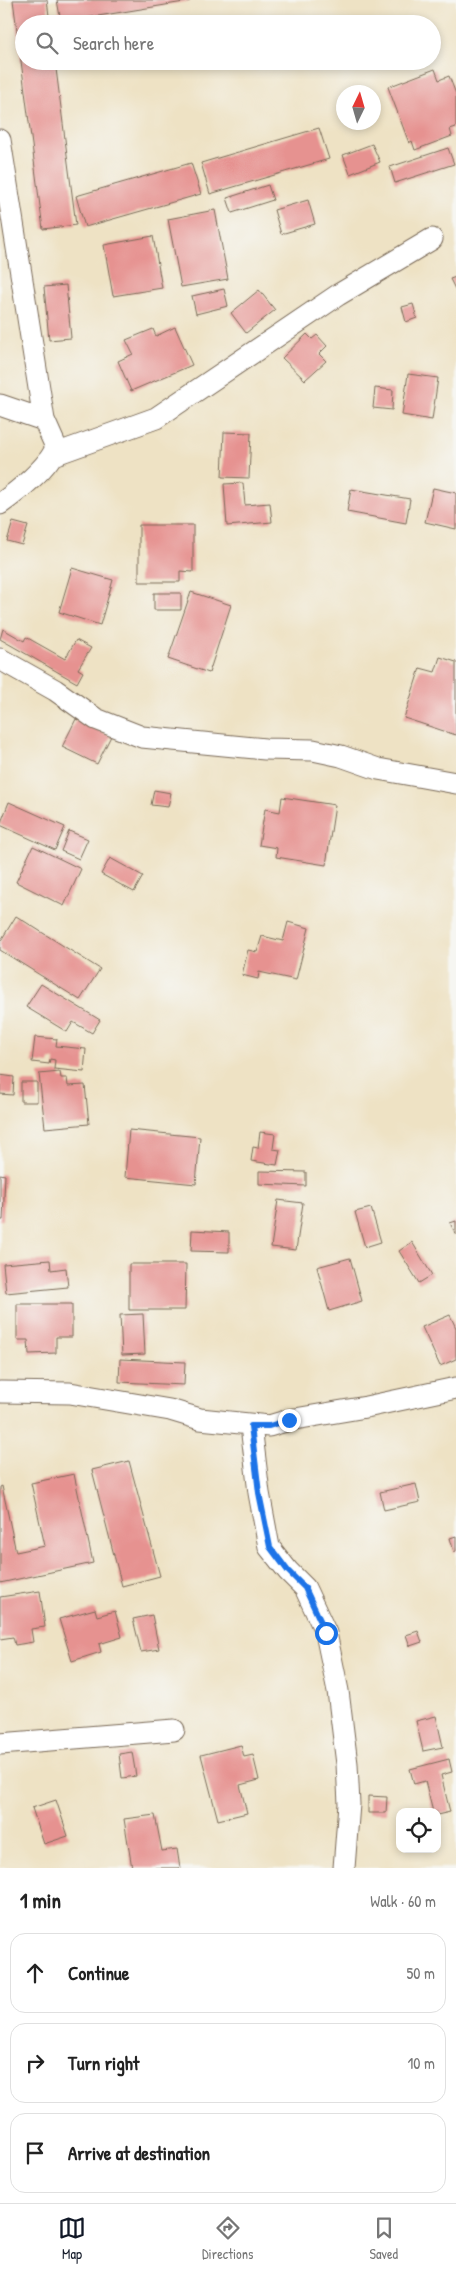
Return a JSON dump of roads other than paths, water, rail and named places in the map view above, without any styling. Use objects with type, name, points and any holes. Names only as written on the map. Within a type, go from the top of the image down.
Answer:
[{"type":"street","points":[[0,140],[44,420],[56,447],[54,455]]},
{"type":"street","points":[[0,504],[54,455],[156,418],[338,295],[432,239]]},
{"type":"street","points":[[0,405],[44,420]]},
{"type":"street","points":[[0,659],[55,690],[96,719],[142,737],[265,749],[313,750],[342,756],[378,769],[456,783]]},
{"type":"street","points":[[0,1392],[70,1393],[170,1410],[200,1419],[251,1426],[269,1426],[289,1420],[456,1388]]},
{"type":"street","points":[[251,1426],[259,1493],[270,1547],[288,1571],[305,1588],[326,1633],[338,1691],[347,1764],[349,1804],[344,1868]]},
{"type":"street","points":[[0,1744],[174,1730]]}]
